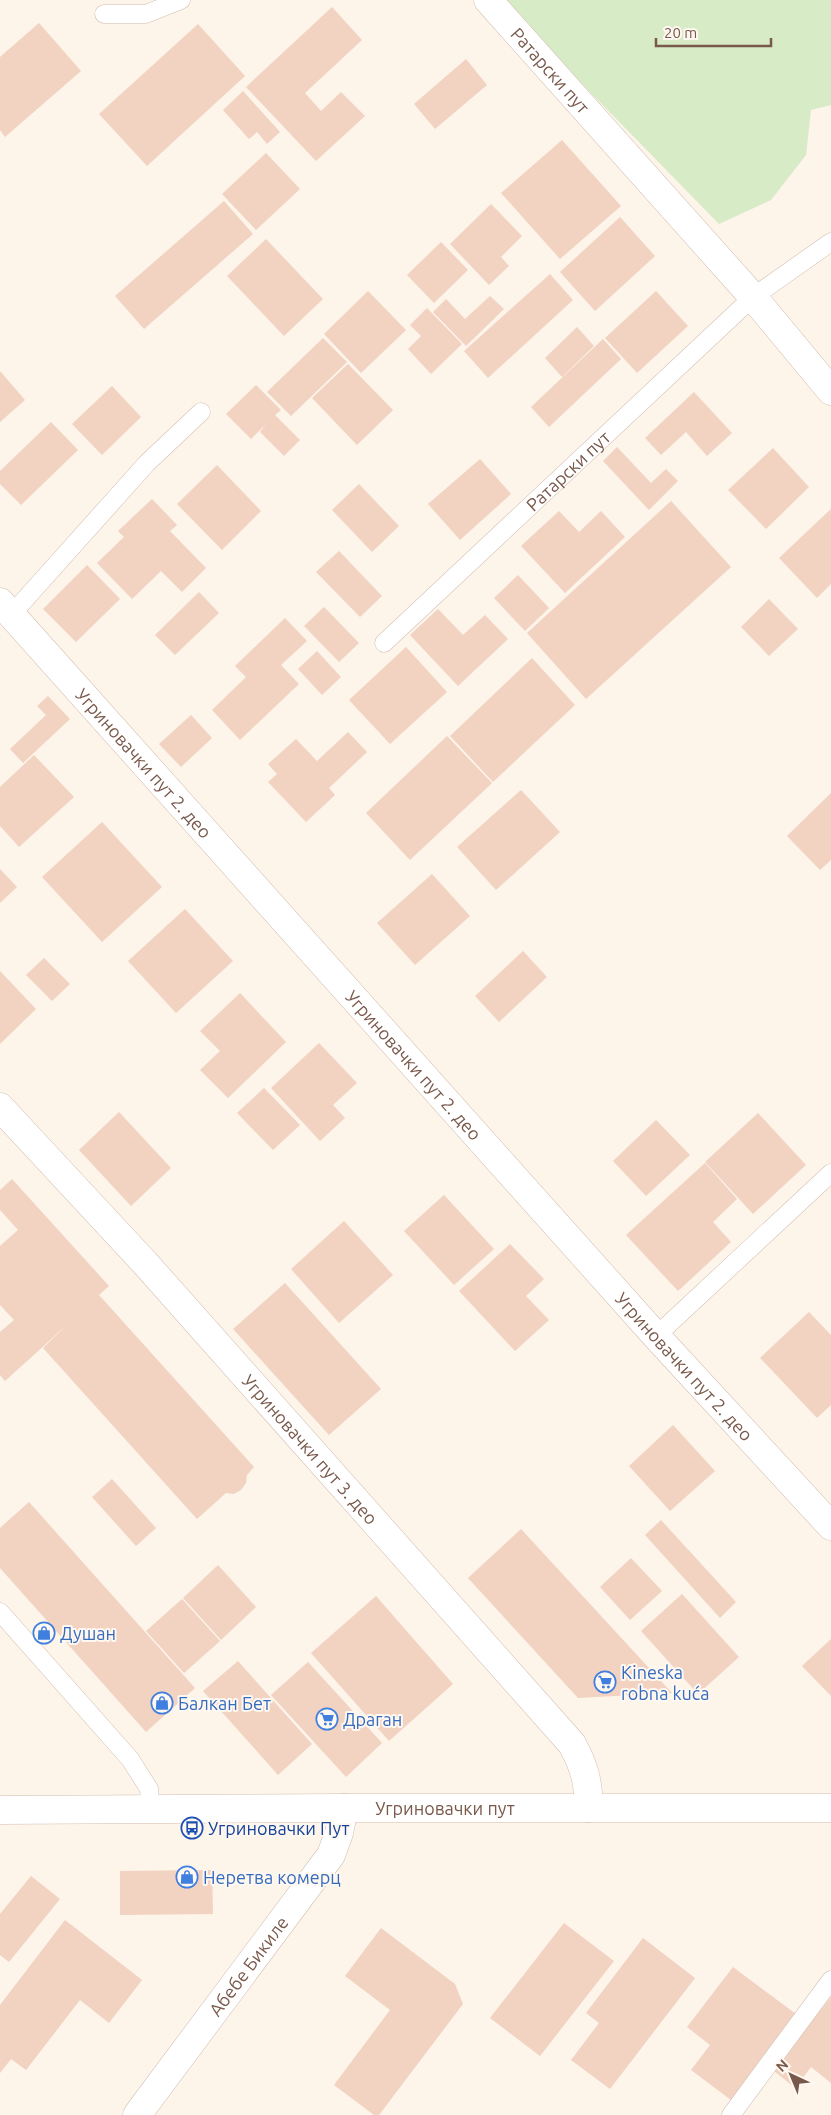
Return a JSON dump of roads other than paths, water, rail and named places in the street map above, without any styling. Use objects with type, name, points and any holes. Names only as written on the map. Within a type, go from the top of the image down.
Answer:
[{"type":"street","name":"Ратарски пут","points":[[488,0],[753,298],[831,391]]},
{"type":"street","name":"Угриновачки пут 2. део","points":[[6,608],[656,1336],[831,1526]]},
{"type":"street","name":"Угриновачки пут 3. део","points":[[0,1107],[152,1271],[572,1744],[583,1763],[588,1782],[588,1808]]},
{"type":"street","name":"Абебе Бикиле","points":[[137,2115],[331,1855],[339,1833],[344,1808]]},
{"type":"street","name":"Угриновачки пут","points":[[0,1810],[831,1808]]},
{"type":"lane","points":[[104,14],[146,14],[181,0]]},
{"type":"lane","points":[[753,298],[831,242]]},
{"type":"lane","name":"Ратарски пут","points":[[384,643],[753,298]]},
{"type":"lane","points":[[6,608],[147,463],[201,412]]},
{"type":"lane","points":[[656,1336],[831,1173]]},
{"type":"lane","points":[[0,1612],[130,1759],[149,1789],[151,1809]]},
{"type":"lane","points":[[731,2115],[831,1980]]},
{"type":"place","name":"Душан","points":[[44,1633]]},
{"type":"place","name":"Kineska robna kuća","points":[[605,1682]]},
{"type":"place","name":"Балкан Бет","points":[[162,1703]]},
{"type":"place","name":"Драган","points":[[327,1719]]},
{"type":"place","name":"Угриновачки Пут","points":[[192,1828]]},
{"type":"place","name":"Неретва комерц","points":[[187,1877]]}]
